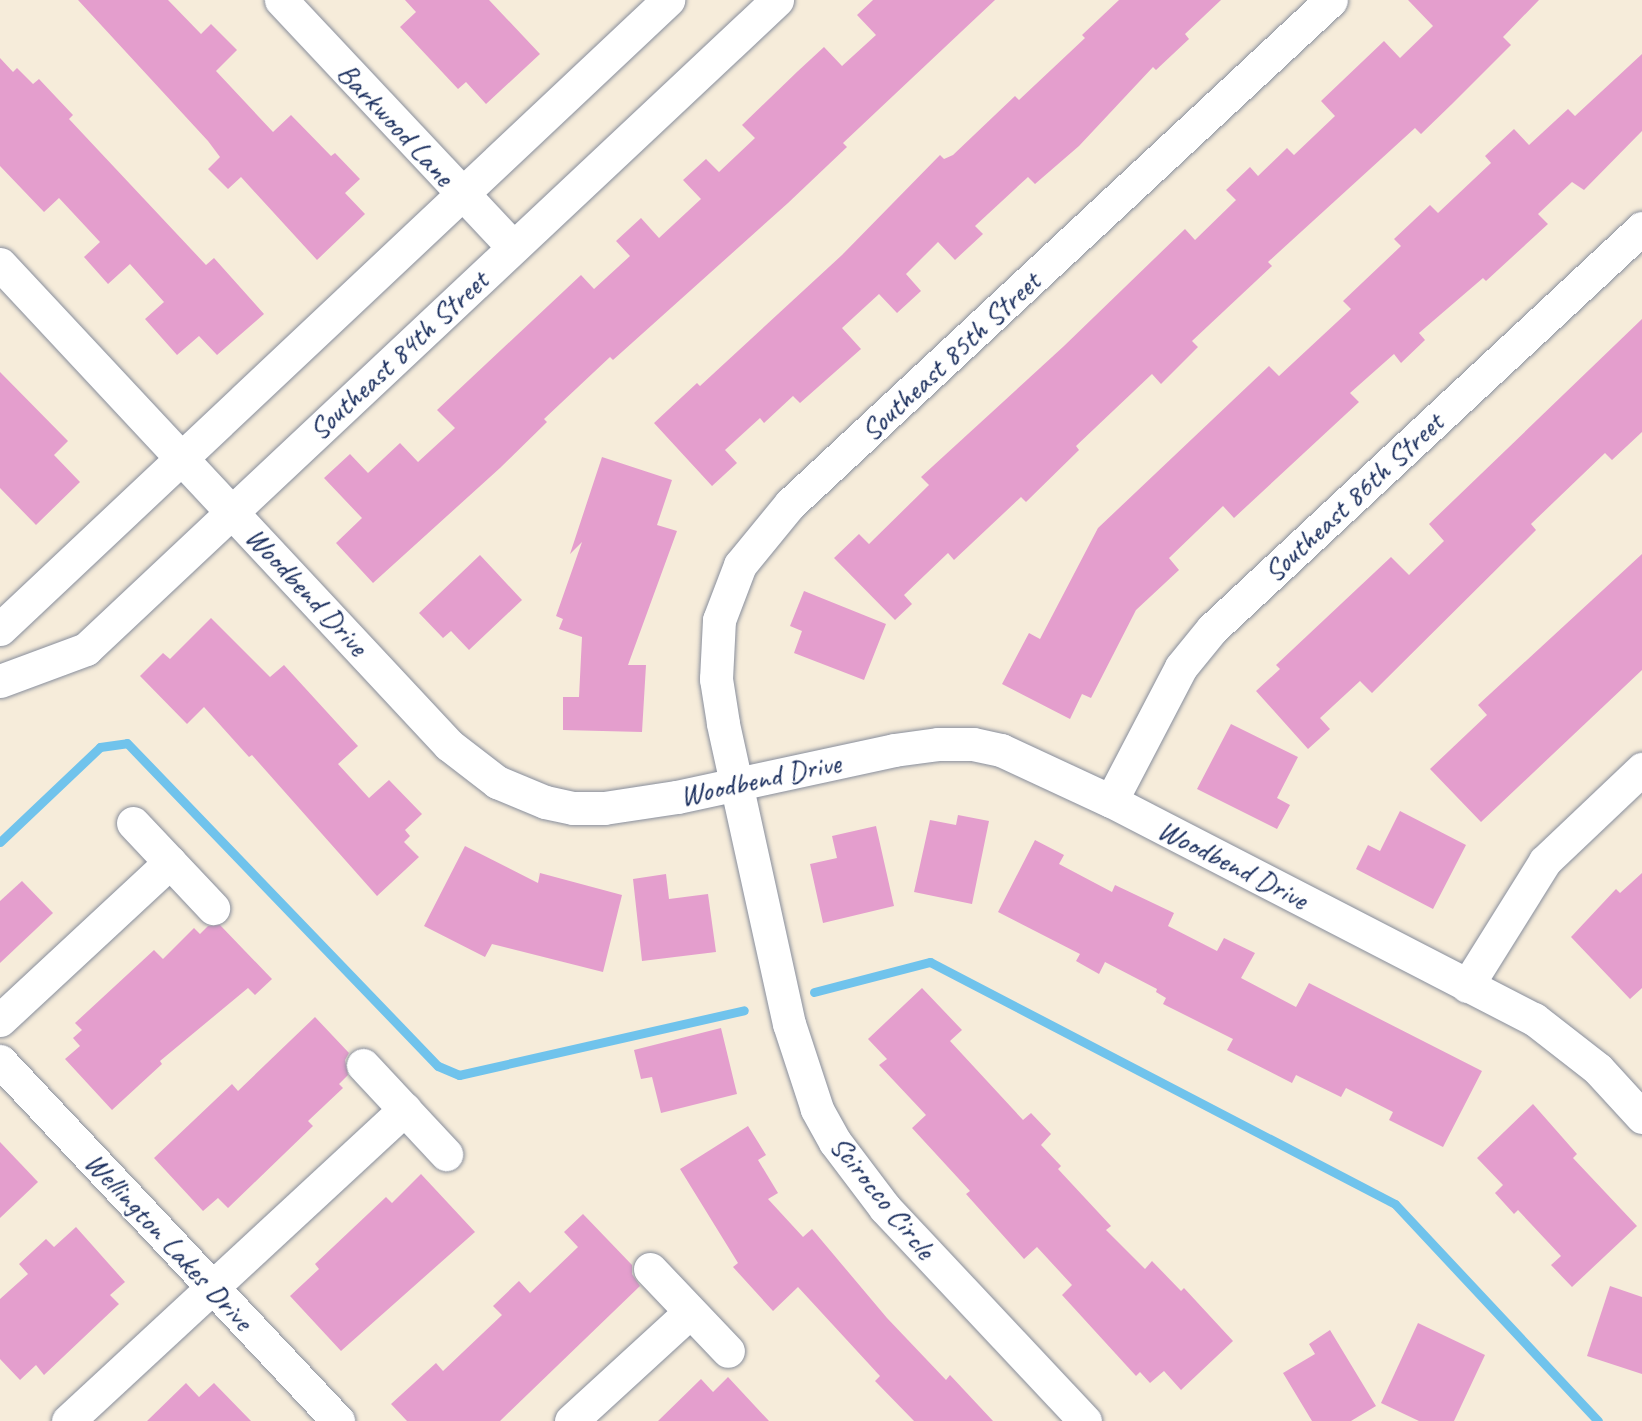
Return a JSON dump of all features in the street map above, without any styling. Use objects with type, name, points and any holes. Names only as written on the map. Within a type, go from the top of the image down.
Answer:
[{"type":"street","name":"Barkwood Lane","points":[[281,0],[513,247]]},
{"type":"street","points":[[0,629],[668,0]]},
{"type":"street","name":"Southeast 84th Street","points":[[0,681],[86,649],[777,0]]},
{"type":"street","name":"Southeast 85th Street","points":[[737,783],[716,679],[715,649],[728,591],[756,542],[799,496],[1331,0]]},
{"type":"street","name":"Southeast 86th Street","points":[[1111,801],[1181,667],[1200,642],[1642,228]]},
{"type":"street","name":"Woodbend Drive","points":[[0,264],[449,745],[497,782],[545,802],[594,808],[639,804],[894,750],[973,744],[1001,750],[1039,765],[1111,801],[1556,1034],[1598,1070],[1642,1117]]},
{"type":"street","points":[[1467,986],[1545,861],[1642,769]]},
{"type":"street","name":"Scirocco Circle","points":[[737,783],[789,1024],[818,1109],[835,1142],[885,1209],[1084,1421]]},
{"type":"street","points":[[133,823],[213,908]]},
{"type":"street","points":[[0,1020],[170,862]]},
{"type":"street","name":"Wellington Lakes Drive","points":[[0,1061],[338,1421]]},
{"type":"street","points":[[363,1065],[446,1154]]},
{"type":"street","points":[[68,1421],[405,1109]]},
{"type":"street","points":[[650,1269],[728,1351]]},
{"type":"street","points":[[571,1421],[690,1312]]},
{"type":"building","points":[[78,0],[168,0],[201,34],[211,24],[237,50],[216,71],[273,132],[291,115],[331,156],[335,153],[360,179],[345,193],[365,214],[317,260],[241,177],[228,189],[208,169],[220,157],[208,141]]},
{"type":"building","points":[[405,0],[489,0],[540,54],[486,104],[466,82],[458,89],[400,27],[416,12]]},
{"type":"building","points":[[873,0],[995,0],[843,143],[847,147],[788,203],[613,360],[610,357],[544,419],[547,422],[500,468],[373,583],[336,543],[362,518],[324,478],[350,454],[368,473],[400,443],[418,462],[455,428],[437,410],[581,275],[594,289],[630,256],[616,241],[641,218],[659,238],[701,199],[683,180],[706,159],[719,172],[755,138],[742,125],[798,71],[824,47],[842,66],[876,35],[857,15]]},
{"type":"building","points":[[1119,0],[1221,0],[1185,34],[1189,39],[1156,70],[1153,67],[1079,146],[1035,184],[1028,177],[975,226],[983,234],[955,260],[938,242],[906,274],[921,291],[897,313],[879,294],[842,328],[861,349],[800,403],[793,396],[764,423],[760,418],[725,450],[737,463],[712,486],[654,423],[697,383],[700,386],[842,255],[940,155],[944,159],[953,155],[1015,96],[1019,100],[1085,38],[1082,35]]},
{"type":"building","points":[[1408,0],[1539,0],[1503,37],[1511,45],[1421,134],[1415,128],[1268,262],[1272,266],[1192,341],[1198,347],[1161,384],[1152,374],[1076,446],[1079,450],[1026,502],[1021,497],[954,560],[948,553],[904,595],[912,604],[895,620],[834,558],[859,534],[869,544],[929,485],[921,477],[1064,346],[1185,229],[1195,240],[1236,200],[1226,190],[1250,167],[1258,176],[1287,148],[1294,155],[1335,116],[1321,101],[1384,41],[1400,58],[1433,26]]},
{"type":"building","points":[[1642,54],[1642,131],[1584,190],[1572,182],[1538,214],[1548,224],[1486,281],[1483,278],[1419,333],[1425,340],[1401,363],[1394,354],[1350,393],[1359,402],[1234,518],[1223,506],[1169,558],[1179,570],[1136,610],[1091,698],[1082,694],[1070,719],[1002,684],[1029,633],[1040,639],[1098,528],[1269,366],[1279,376],[1351,309],[1343,301],[1401,246],[1394,239],[1430,205],[1438,213],[1491,163],[1485,156],[1514,129],[1529,145],[1568,109],[1575,116]]},
{"type":"building","points":[[0,58],[13,72],[17,68],[33,84],[39,79],[73,115],[69,119],[206,265],[214,258],[264,314],[217,355],[199,336],[177,355],[145,319],[164,302],[130,264],[108,284],[84,257],[100,242],[59,198],[44,212],[0,166]]},
{"type":"building","points":[[1642,319],[1642,432],[1612,460],[1605,453],[1531,524],[1536,530],[1372,693],[1360,681],[1320,718],[1330,729],[1308,749],[1256,691],[1280,669],[1276,665],[1391,557],[1409,575],[1444,541],[1429,524]]},
{"type":"building","points":[[0,372],[68,441],[54,455],[80,482],[36,525],[0,488]]},
{"type":"building","points":[[602,457],[672,480],[657,525],[677,531],[628,665],[646,665],[642,732],[563,730],[563,697],[579,697],[582,637],[559,629],[563,619],[556,616],[582,542],[570,554]]},
{"type":"building","points":[[1642,554],[1642,670],[1481,822],[1430,769],[1487,715],[1478,705]]},
{"type":"building","points":[[480,555],[522,600],[469,650],[451,631],[443,638],[419,613]]},
{"type":"building","points":[[804,591],[886,624],[864,680],[794,653],[802,631],[790,626]]},
{"type":"building","points":[[211,618],[270,677],[284,665],[358,746],[338,764],[369,798],[389,780],[422,814],[405,830],[410,836],[404,842],[419,857],[377,896],[252,755],[249,757],[204,707],[187,724],[140,676],[163,653],[170,659]]},
{"type":"building","points":[[1231,724],[1298,757],[1277,798],[1290,805],[1277,829],[1197,789]]},
{"type":"building","points":[[1400,811],[1466,845],[1433,909],[1356,869],[1368,845],[1380,851]]},
{"type":"building","points":[[958,815],[989,821],[972,904],[914,892],[930,820],[956,825]]},
{"type":"building","points":[[876,826],[894,906],[823,923],[810,864],[837,858],[832,836]]},
{"type":"building","points":[[1035,840],[1064,855],[1059,864],[1112,892],[1115,885],[1174,913],[1168,926],[1217,951],[1224,938],[1255,953],[1241,978],[1296,1007],[1309,983],[1482,1071],[1443,1147],[1389,1120],[1393,1112],[1346,1088],[1341,1097],[1296,1075],[1292,1083],[1227,1050],[1233,1039],[1163,1004],[1166,998],[1156,992],[1157,989],[1105,962],[1099,974],[1076,961],[1080,954],[998,912]]},
{"type":"building","points":[[465,846],[538,883],[540,873],[622,895],[603,972],[492,944],[485,957],[424,926]]},
{"type":"building","points":[[1642,873],[1642,988],[1630,999],[1571,937],[1616,889],[1620,893]]},
{"type":"building","points":[[666,874],[669,899],[708,894],[716,952],[642,961],[633,879]]},
{"type":"building","points":[[22,881],[53,913],[0,963],[0,901]]},
{"type":"building","points":[[220,925],[272,979],[255,995],[248,988],[160,1061],[162,1064],[112,1110],[65,1059],[80,1046],[73,1038],[82,1030],[75,1023],[154,950],[163,959],[194,928],[200,934],[208,926]]},
{"type":"building","points":[[922,988],[962,1030],[950,1041],[1023,1120],[1031,1113],[1051,1134],[1041,1145],[1061,1166],[1058,1169],[1111,1226],[1106,1230],[1145,1269],[1152,1261],[1181,1291],[1184,1288],[1233,1341],[1181,1390],[1164,1371],[1150,1383],[1140,1372],[1136,1376],[1062,1295],[1072,1285],[1037,1247],[1024,1259],[966,1194],[970,1191],[912,1128],[926,1115],[879,1065],[887,1059],[868,1039]]},
{"type":"building","points":[[315,1017],[349,1053],[345,1060],[348,1075],[339,1084],[343,1088],[308,1121],[313,1126],[228,1208],[218,1198],[203,1211],[154,1158],[232,1084],[238,1091]]},
{"type":"building","points":[[721,1028],[737,1094],[661,1113],[652,1077],[641,1079],[634,1050]]},
{"type":"building","points":[[1533,1104],[1577,1154],[1573,1158],[1637,1226],[1572,1287],[1551,1265],[1561,1256],[1518,1210],[1514,1214],[1495,1193],[1503,1185],[1477,1158]]},
{"type":"building","points":[[748,1126],[766,1155],[758,1160],[778,1193],[768,1199],[803,1237],[812,1229],[887,1318],[946,1380],[950,1375],[993,1421],[914,1421],[875,1381],[880,1376],[798,1287],[773,1311],[733,1267],[738,1263],[680,1169]]},
{"type":"building","points":[[0,1142],[38,1182],[0,1218]]},
{"type":"building","points":[[421,1174],[475,1232],[341,1351],[290,1296],[319,1269],[315,1264],[386,1197],[392,1203]]},
{"type":"building","points":[[583,1214],[632,1265],[632,1274],[640,1286],[500,1421],[407,1421],[391,1404],[436,1363],[443,1371],[502,1315],[493,1306],[519,1281],[530,1293],[578,1247],[564,1232]]},
{"type":"building","points":[[76,1227],[125,1282],[110,1295],[119,1304],[44,1375],[36,1365],[20,1380],[0,1359],[0,1299],[28,1274],[19,1264],[46,1239],[54,1247]]},
{"type":"building","points":[[1610,1286],[1642,1297],[1642,1374],[1587,1356]]},
{"type":"building","points":[[1418,1323],[1485,1355],[1454,1421],[1419,1421],[1381,1403]]},
{"type":"building","points":[[1330,1330],[1376,1406],[1351,1421],[1312,1421],[1283,1373],[1315,1354],[1309,1344]]},
{"type":"building","points":[[728,1377],[769,1421],[658,1421],[701,1379],[713,1392]]},
{"type":"building","points":[[186,1383],[199,1397],[214,1383],[251,1421],[147,1421]]},
{"type":"waterway","points":[[0,842],[100,747],[127,743],[438,1066],[459,1075],[744,1010]]},
{"type":"waterway","points":[[814,992],[930,962],[1395,1204],[1598,1421]]}]
